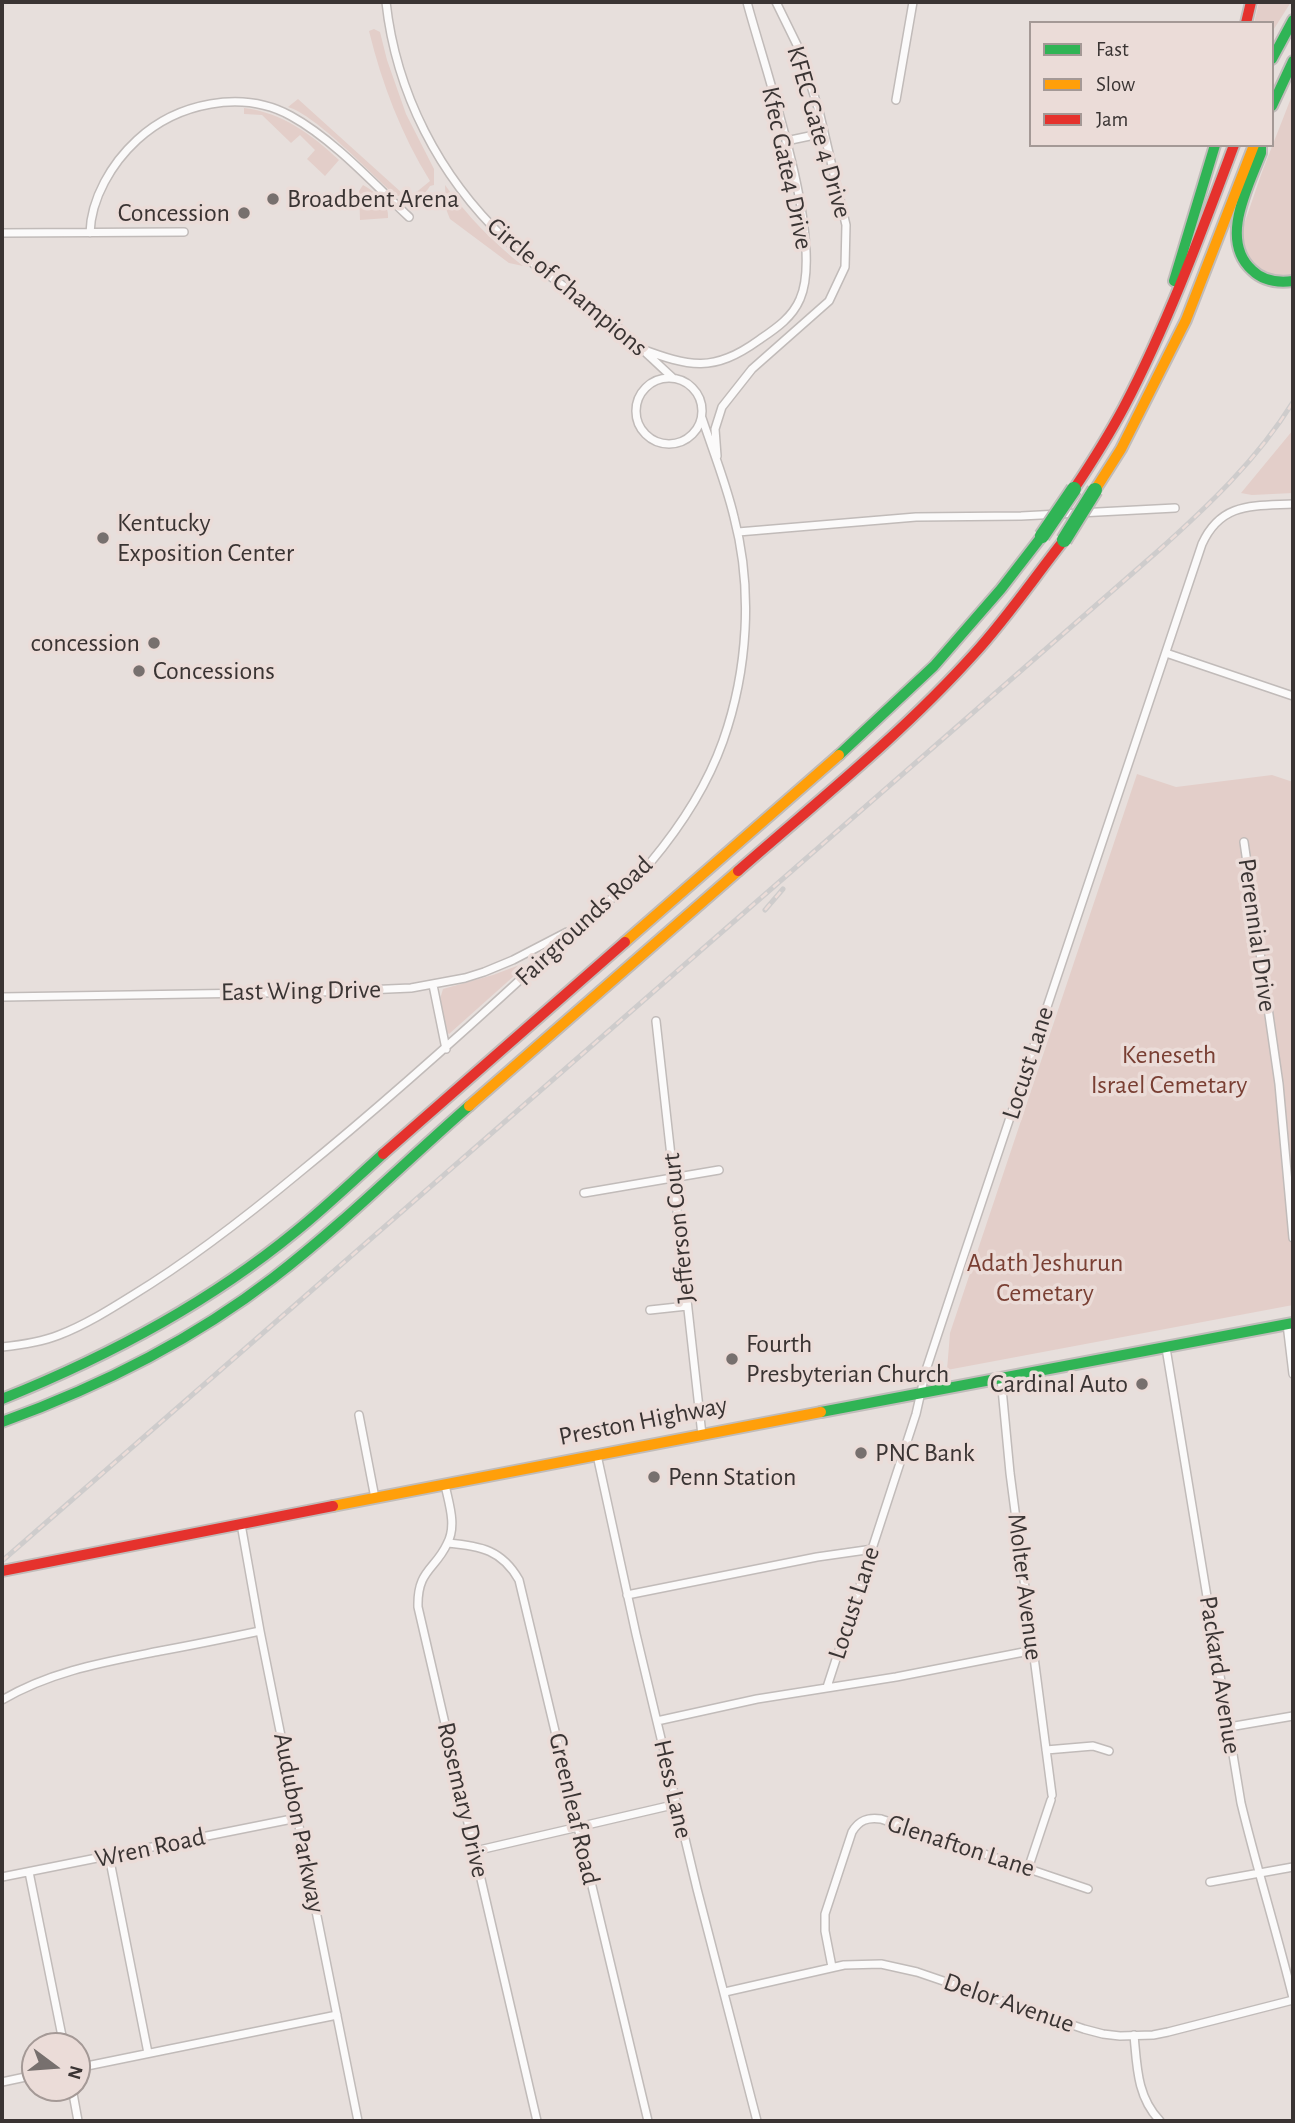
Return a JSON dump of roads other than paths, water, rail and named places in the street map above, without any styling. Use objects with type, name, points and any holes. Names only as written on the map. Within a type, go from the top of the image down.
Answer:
[{"type":"main road","points":[[1246,21],[1250,2]]},
{"type":"main road","points":[[1274,55],[1293,20]]},
{"type":"main road","points":[[1274,102],[1293,61]]},
{"type":"main road","points":[[1167,317],[1182,249],[1214,147]]},
{"type":"main road","points":[[2,1399],[66,1373],[146,1334],[192,1307],[295,1232],[860,736],[934,666],[1001,589],[1042,536],[1092,463],[1121,413],[1167,317],[1233,147]]},
{"type":"main road","points":[[2,1422],[99,1383],[140,1363],[240,1303],[310,1248],[461,1112],[872,754],[935,695],[976,652],[1065,540],[1121,449],[1185,320],[1253,147]]},
{"type":"main road","points":[[1261,147],[1241,210],[1237,246],[1242,260],[1258,275],[1281,282],[1293,281]]},
{"type":"main road","name":"Preston Highway","points":[[2,1571],[1290,1324]]},
{"type":"street","name":"Circle of Champions","points":[[386,2],[391,41],[410,102],[430,144],[470,202],[504,239],[603,315],[673,378]]},
{"type":"street","name":"Kfec Gate4 Drive","points":[[639,348],[690,364],[717,363],[735,356],[785,320],[801,298],[805,284],[806,247],[800,208],[786,141],[747,2]]},
{"type":"street","name":"KFEC Gate 4 Drive","points":[[718,467],[715,429],[722,407],[752,369],[829,301],[845,267],[846,225],[824,133],[800,51],[776,2]]},
{"type":"street","points":[[896,100],[913,2]]},
{"type":"street","points":[[90,233],[90,222],[105,180],[118,160],[134,143],[149,129],[168,118],[206,104],[229,102],[272,108],[290,115],[345,157],[409,217]]},
{"type":"street","points":[[786,141],[824,133]]},
{"type":"street","points":[[2,233],[184,232]]},
{"type":"street","points":[[702,418],[691,437],[682,442],[660,443],[651,439],[638,422],[638,400],[644,390],[662,379],[684,381],[693,388],[699,397],[702,418],[738,532],[916,517],[1066,514],[1175,508]]},
{"type":"street","name":"Locust Lane","points":[[827,1687],[916,1414],[926,1370],[967,1245],[1200,550],[1220,518],[1240,508],[1293,504]]},
{"type":"street","name":"Fairgrounds Road","points":[[2,1347],[42,1340],[87,1322],[180,1265],[262,1204],[446,1049],[649,864],[677,829],[707,781],[724,739],[738,683],[745,633],[744,583],[738,532]]},
{"type":"street","points":[[1166,653],[1293,696]]},
{"type":"street","name":"Perennial Drive","points":[[1244,842],[1279,1084],[1293,1238]]},
{"type":"street","name":"East Wing Drive","points":[[2,996],[320,992],[433,985],[465,978],[513,960],[585,920]]},
{"type":"street","points":[[433,985],[446,1049]]},
{"type":"street","name":"Jefferson Court","points":[[656,1021],[702,1435]]},
{"type":"street","points":[[584,1193],[719,1170]]},
{"type":"street","points":[[650,1310],[687,1306]]},
{"type":"street","points":[[1290,1324],[1293,1374]]},
{"type":"street","name":"Packard Avenue","points":[[1166,1348],[1241,1803],[1293,1999]]},
{"type":"street","name":"Molter Avenue","points":[[1001,1378],[1010,1473],[1052,1798],[1028,1869]]},
{"type":"street","points":[[359,1415],[375,1498]]},
{"type":"street","name":"Hess Lane","points":[[597,1455],[657,1721],[757,2121]]},
{"type":"street","points":[[444,1485],[452,1520],[448,1543]]},
{"type":"street","name":"Audubon Parkway","points":[[241,1524],[358,2121]]},
{"type":"street","name":"Greenleaf Road","points":[[448,1543],[473,1545],[496,1554],[512,1568],[519,1580],[648,2121]]},
{"type":"street","name":"Rosemary Drive","points":[[448,1543],[422,1578],[418,1590],[418,1607],[537,2121]]},
{"type":"street","points":[[627,1595],[873,1549]]},
{"type":"street","points":[[2,1700],[34,1682],[87,1666],[260,1631]]},
{"type":"street","points":[[657,1721],[757,1699],[896,1677],[1034,1650]]},
{"type":"street","points":[[1229,1727],[1293,1716]]},
{"type":"street","points":[[1045,1750],[1093,1746],[1109,1751]]},
{"type":"street","points":[[475,1851],[677,1804]]},
{"type":"street","name":"Glenafton Lane","points":[[832,1967],[825,1931],[825,1914],[852,1832],[863,1820],[872,1817],[1088,1889]]},
{"type":"street","name":"Wren Road","points":[[2,1877],[297,1818]]},
{"type":"street","points":[[109,1856],[148,2053]]},
{"type":"street","points":[[1210,1882],[1293,1867]]},
{"type":"street","points":[[29,1872],[61,2032]]},
{"type":"street","name":"Delor Avenue","points":[[724,1993],[832,1967],[880,1964],[902,1968],[1084,2029],[1120,2036],[1168,2032],[1293,1999]]},
{"type":"street","points":[[91,2064],[337,2015]]},
{"type":"street","points":[[1134,2035],[1141,2090],[1148,2106],[1160,2121]]},
{"type":"street","points":[[2,2081],[21,2078]]},
{"type":"street","points":[[75,2102],[78,2121]]},
{"type":"railway","points":[[2,1561],[1158,551],[1248,463],[1293,402]]},
{"type":"railway","points":[[765,910],[783,889]]},
{"type":"place","name":"Broadbent Arena","points":[[273,199]]},
{"type":"place","name":"Concession","points":[[244,213]]},
{"type":"place","name":"Kentucky Exposition Center","points":[[103,538]]},
{"type":"place","name":"concession","points":[[154,643]]},
{"type":"place","name":"Concessions","points":[[139,671]]},
{"type":"place","name":"Fourth Presbyterian Church","points":[[732,1359]]},
{"type":"place","name":"Cardinal Auto","points":[[1142,1384]]},
{"type":"place","name":"PNC Bank","points":[[861,1453]]},
{"type":"place","name":"Penn Station","points":[[654,1477]]},
{"type":"park label","name":"Keneseth Israel Cemetary","points":[[1169,1070]]},
{"type":"park label","name":"Adath Jeshurun Cemetary","points":[[1045,1278]]}]
